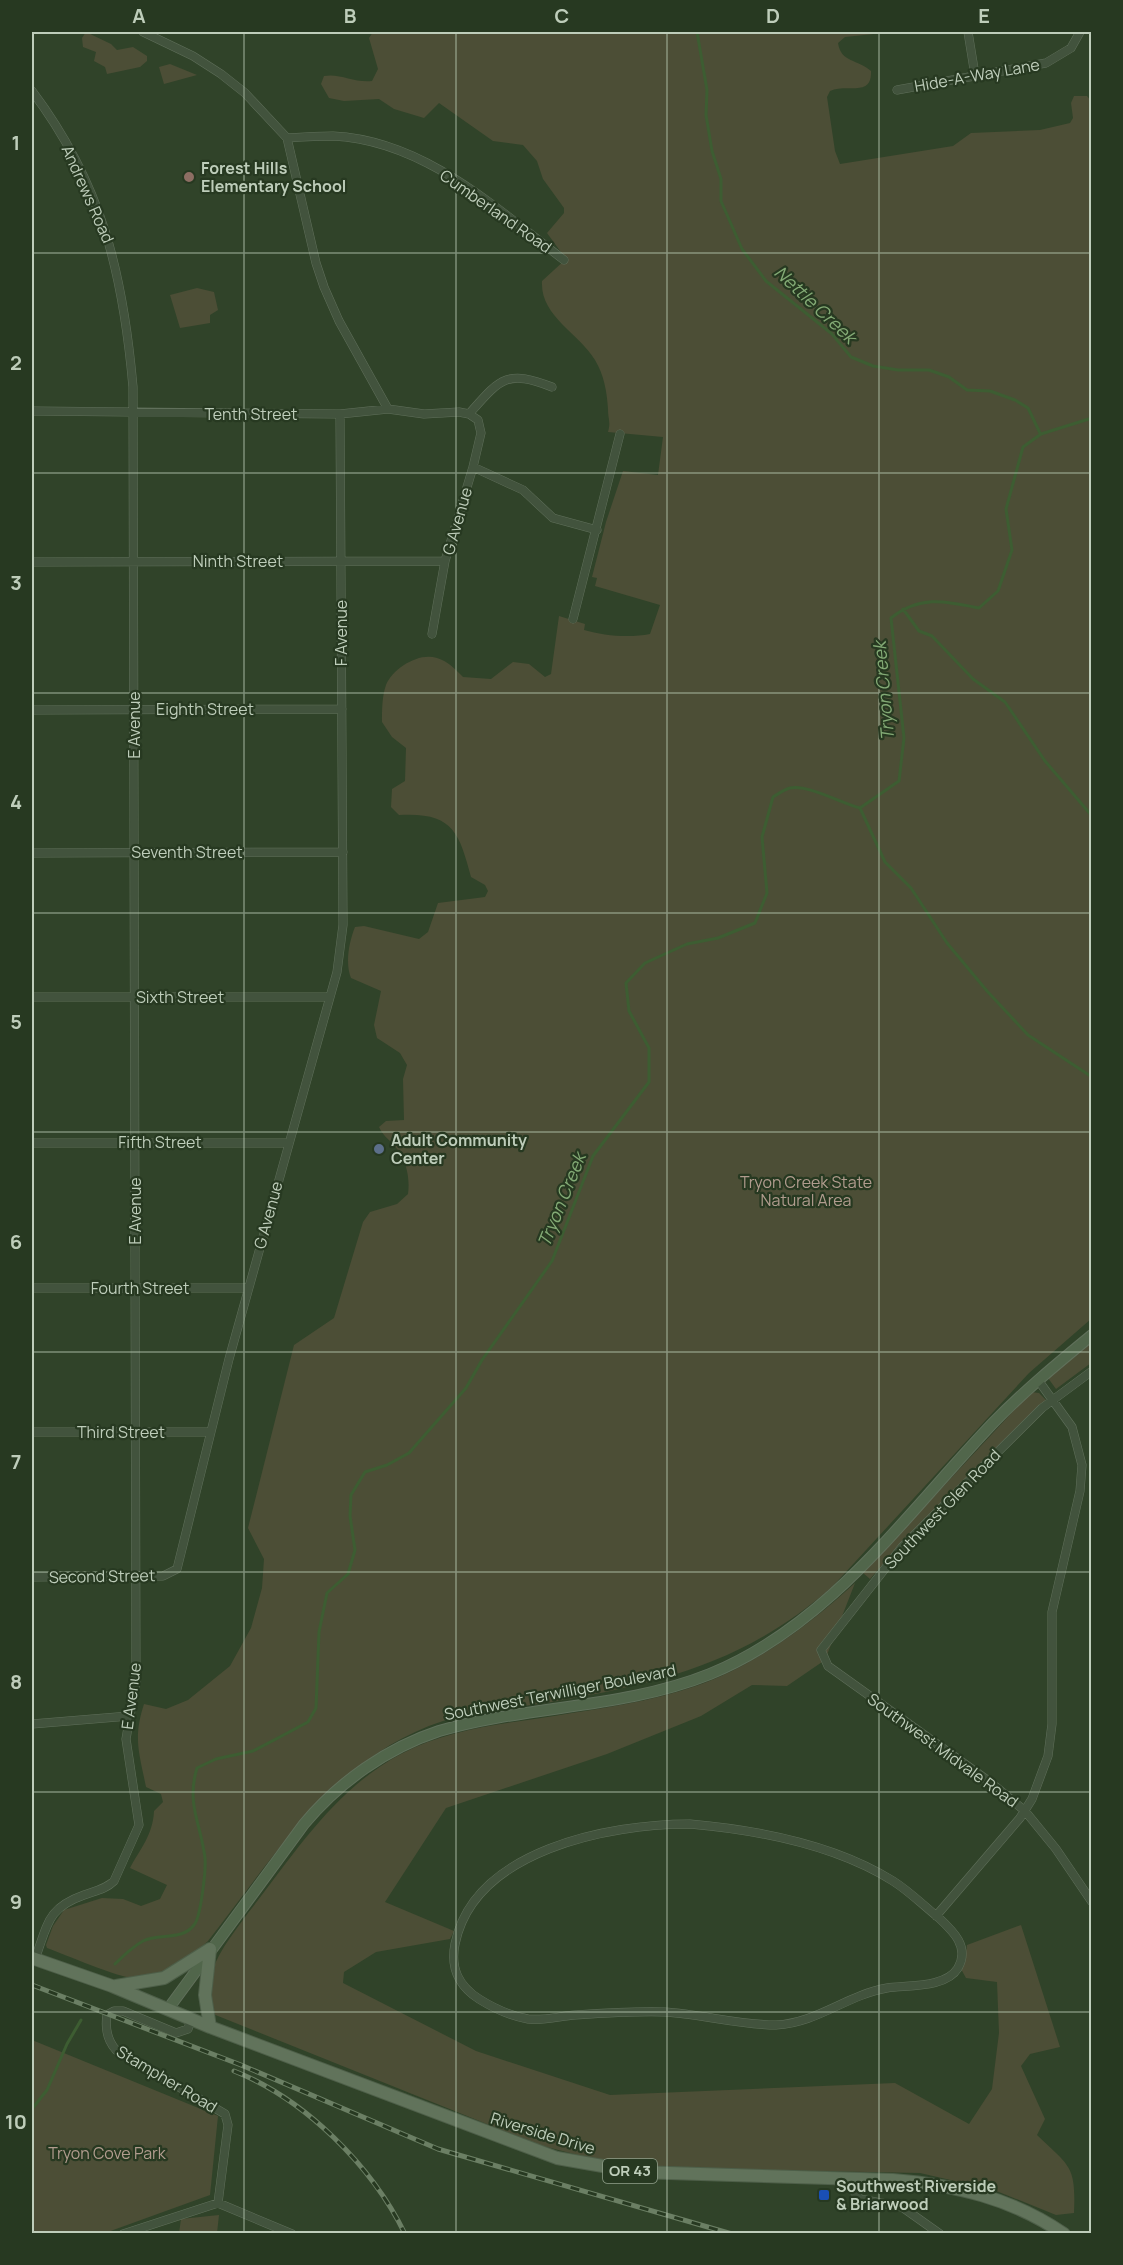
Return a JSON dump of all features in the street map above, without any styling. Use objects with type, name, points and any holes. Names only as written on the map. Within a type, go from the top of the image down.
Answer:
[{"type":"main road","name":"Southwest Terwilliger Boulevard","points":[[168,2009],[210,1949],[317,1808],[340,1788],[398,1748],[451,1727],[658,1691],[707,1675],[763,1649],[836,1593],[994,1422],[1038,1380],[1092,1335]]},
{"type":"main road","points":[[112,1986],[164,1978],[210,1949]]},
{"type":"main road","points":[[210,1949],[205,1995],[210,2027]]},
{"type":"main road","name":"OR 43","points":[[33,1959],[112,1986],[168,2009]]},
{"type":"main road","name":"Riverside Drive","points":[[168,2009],[525,2147],[578,2163],[618,2170],[681,2175],[915,2181],[959,2188],[1027,2211],[1064,2234]]},
{"type":"street","points":[[144,32],[193,56],[220,74],[245,93],[287,138],[316,263],[324,287],[339,321],[388,410]]},
{"type":"street","points":[[968,32],[975,75]]},
{"type":"street","name":"Hide-A-Way Lane","points":[[897,90],[1054,60],[1071,48],[1080,32]]},
{"type":"street","name":"Andrews Road","points":[[32,91],[67,145],[107,232],[123,296],[133,387],[133,413]]},
{"type":"street","name":"Cumberland Road","points":[[287,138],[334,136],[405,154],[466,186],[564,260]]},
{"type":"street","points":[[469,414],[495,385],[503,380],[527,377],[552,387]]},
{"type":"street","name":"Tenth Street","points":[[32,411],[340,414],[388,410],[424,414],[469,414]]},
{"type":"street","name":"E Avenue","points":[[33,1959],[57,1908],[66,1901],[112,1884],[137,1834],[138,1812],[126,1739],[136,1681],[133,413]]},
{"type":"street","name":"F Avenue","points":[[340,414],[342,852]]},
{"type":"street","name":"G Avenue","points":[[432,634],[445,561],[473,467],[480,427],[478,420],[469,414]]},
{"type":"street","points":[[573,619],[620,434]]},
{"type":"street","points":[[473,467],[523,490],[553,518],[597,531]]},
{"type":"street","name":"Ninth Street","points":[[32,562],[445,561]]},
{"type":"street","name":"Eighth Street","points":[[32,710],[342,709]]},
{"type":"street","name":"G Avenue","points":[[171,1574],[178,1567],[210,1432],[341,948],[342,852]]},
{"type":"street","name":"Seventh Street","points":[[32,853],[342,852]]},
{"type":"street","name":"Sixth Street","points":[[32,997],[328,997]]},
{"type":"street","name":"Fifth Street","points":[[32,1143],[288,1143]]},
{"type":"street","name":"Fourth Street","points":[[32,1288],[248,1288]]},
{"type":"street","name":"Southwest Glen Road","points":[[828,1666],[822,1655],[823,1647],[902,1547],[1053,1399],[1092,1371]]},
{"type":"street","points":[[936,1916],[1025,1811],[1041,1777],[1049,1746],[1052,1712],[1052,1612],[1082,1473],[1076,1438],[1053,1399],[1038,1380]]},
{"type":"street","name":"Third Street","points":[[32,1432],[210,1432]]},
{"type":"street","name":"Second Street","points":[[32,1577],[136,1577],[171,1574]]},
{"type":"street","name":"Southwest Midvale Road","points":[[828,1666],[990,1782],[1025,1811],[1062,1857],[1092,1902]]},
{"type":"street","points":[[32,1724],[129,1716]]},
{"type":"street","points":[[653,1825],[721,1827],[811,1846],[881,1874],[936,1916],[956,1934],[962,1949],[962,1958],[953,1974],[939,1981],[873,1992],[815,2018],[787,2024],[764,2024],[663,2012],[526,2018],[495,2008],[468,1992],[461,1985],[455,1968],[454,1950],[458,1929],[473,1903],[500,1875],[543,1850],[613,1832],[653,1825]]},
{"type":"street","name":"Stampher Road","points":[[191,2019],[188,2029],[176,2033],[123,2011],[110,2012],[107,2018],[108,2038],[116,2050],[225,2114],[228,2125],[218,2203]]},
{"type":"street","points":[[852,2178],[853,2190],[860,2199],[902,2207],[940,2234]]},
{"type":"street","points":[[123,2234],[218,2203],[292,2234]]},
{"type":"green space","points":[[86,32],[111,44],[117,50],[133,47],[147,56],[147,61],[140,67],[107,74],[105,67],[94,61],[96,52],[83,47],[82,38]]},
{"type":"green space","name":"Tryon Creek State Natural Area","points":[[373,32],[893,32],[845,37],[838,43],[846,57],[871,71],[870,79],[863,87],[837,89],[830,91],[827,97],[835,151],[840,164],[953,146],[971,133],[1040,130],[1070,123],[1073,118],[1071,103],[1074,96],[1087,96],[1092,102],[1091,1319],[1029,1373],[832,1587],[799,1613],[766,1635],[732,1653],[698,1667],[626,1688],[587,1696],[468,1714],[443,1721],[405,1737],[370,1758],[310,1813],[257,1876],[208,1941],[175,1967],[156,1975],[135,1978],[105,1971],[47,1948],[46,1945],[53,1926],[64,1910],[102,1898],[123,1899],[141,1906],[160,1899],[167,1885],[130,1868],[149,1835],[154,1811],[163,1802],[161,1794],[146,1787],[141,1764],[138,1736],[144,1704],[166,1709],[188,1700],[230,1666],[251,1628],[262,1588],[264,1559],[248,1528],[294,1345],[334,1318],[363,1222],[370,1212],[397,1204],[408,1194],[409,1182],[403,1159],[379,1127],[386,1121],[404,1120],[403,1079],[407,1065],[400,1053],[377,1038],[374,1025],[381,991],[351,978],[348,959],[353,933],[355,927],[364,926],[419,939],[428,932],[438,903],[485,897],[488,891],[485,885],[471,877],[457,836],[442,821],[417,815],[399,815],[391,807],[392,789],[405,781],[406,748],[392,737],[382,722],[386,685],[400,667],[422,657],[445,661],[463,677],[491,679],[513,662],[529,664],[545,677],[551,674],[559,616],[585,624],[584,630],[608,635],[634,636],[650,634],[660,605],[595,586],[597,578],[592,577],[606,522],[623,471],[658,475],[663,437],[608,432],[607,396],[598,366],[588,350],[561,323],[547,304],[542,281],[566,259],[547,233],[564,213],[564,208],[543,179],[537,161],[523,145],[493,141],[439,103],[424,118],[394,109],[379,99],[344,101],[329,98],[321,84],[324,76],[372,81],[378,69],[369,38]]},
{"type":"green space","points":[[170,64],[197,75],[164,84],[159,67]]},
{"type":"green space","points":[[197,288],[214,292],[218,310],[210,315],[210,323],[180,328],[170,295]]},
{"type":"green space","points":[[1091,1341],[1091,1363],[1056,1389],[1048,1378]]},
{"type":"green space","points":[[1031,1392],[1039,1393],[1046,1400],[897,1548],[870,1579],[863,1573]]},
{"type":"green space","points":[[855,1583],[825,1660],[787,1686],[752,1685],[701,1716],[607,1754],[446,1808],[385,1902],[454,1931],[450,1939],[376,1952],[344,1972],[343,1983],[476,2051],[610,2095],[895,2083],[969,2124],[992,2089],[999,2033],[997,1982],[966,1978],[961,1969],[965,1961],[967,1945],[1021,1925],[1060,2047],[1030,2054],[1021,2066],[1045,2119],[1037,2135],[1064,2161],[1072,2176],[1074,2213],[1056,2215],[994,2190],[920,2173],[667,2168],[609,2163],[539,2145],[213,2014],[209,2000],[212,1973],[231,1936],[316,1825],[355,1786],[377,1769],[401,1754],[456,1733],[626,1704],[696,1686],[760,1656],[800,1629]]},
{"type":"green space","name":"Tryon Cove Park","points":[[32,2040],[218,2116],[210,2195],[105,2233],[32,2233]]},
{"type":"green space","points":[[219,2215],[217,2233],[179,2233],[181,2219]]},
{"type":"waterway","name":"Nettle Creek","points":[[697,32],[707,90],[706,115],[712,151],[721,179],[721,201],[742,249],[766,281],[832,334],[851,357],[873,366],[898,370],[929,370],[949,377],[967,390],[990,391],[1015,400],[1028,408],[1040,433]]},
{"type":"waterway","name":"Tryon Creek","points":[[115,1964],[143,1941],[177,1935],[194,1925],[201,1903],[205,1864],[193,1792],[197,1768],[216,1759],[253,1751],[308,1722],[316,1708],[319,1632],[327,1593],[348,1574],[355,1550],[350,1516],[351,1495],[365,1472],[387,1465],[409,1453],[466,1388],[482,1360],[552,1261],[593,1156],[649,1082],[649,1048],[629,1011],[626,983],[645,963],[687,944],[718,938],[755,923],[767,893],[762,837],[773,797],[788,789],[805,789],[860,808],[899,781],[904,738],[891,618],[912,606],[923,603],[944,602],[979,608],[998,591],[1012,550],[1006,509],[1023,447],[1041,434],[1092,418]]},
{"type":"waterway","points":[[903,609],[919,631],[932,636],[973,679],[1005,702],[1045,761],[1092,816]]},
{"type":"waterway","points":[[860,808],[885,862],[911,888],[947,943],[987,991],[1028,1035],[1092,1077]]},
{"type":"waterway","name":"Tryon Creek","points":[[32,2109],[47,2090],[67,2044],[81,2020]]},
{"type":"railway","points":[[32,1985],[241,2065],[438,2149],[732,2234]]},
{"type":"railway","points":[[234,2071],[286,2099],[334,2138],[374,2184],[405,2234]]},
{"type":"place","name":"Forest Hills Elementary School","points":[[189,177]]},
{"type":"place","name":"Adult Community Center","points":[[379,1149]]},
{"type":"place","name":"Southwest Riverside & Briarwood","points":[[824,2195]]}]
